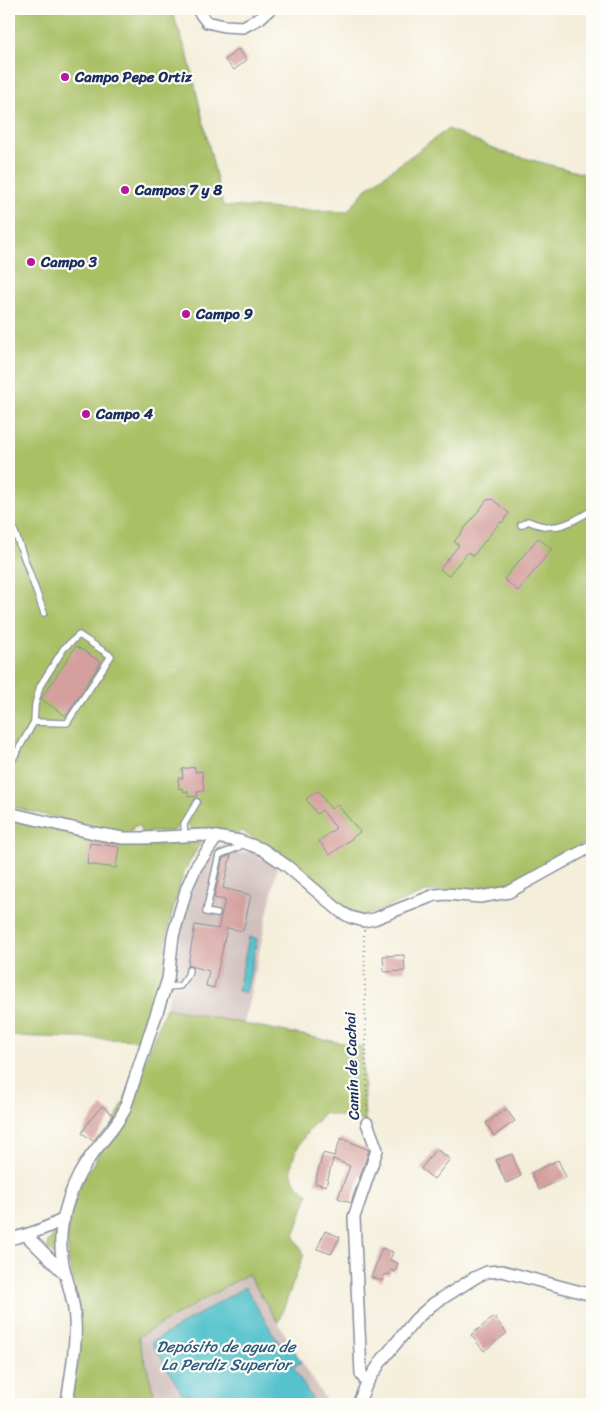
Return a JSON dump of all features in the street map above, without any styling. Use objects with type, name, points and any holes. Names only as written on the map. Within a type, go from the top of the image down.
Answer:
[{"type":"street","points":[[197,9],[207,22],[224,26],[242,26],[260,18],[270,9]]},
{"type":"street","points":[[9,813],[94,834],[123,838],[204,835],[240,841],[262,849],[287,866],[341,912],[364,922],[435,895],[447,894],[480,897],[509,892],[592,846]]},
{"type":"street","points":[[67,1404],[76,1321],[73,1300],[65,1274],[61,1233],[64,1219],[75,1184],[86,1164],[124,1111],[166,987],[173,936],[187,887],[196,867],[217,837]]},
{"type":"street","name":"Camín de Cachai","points":[[367,1383],[361,1374],[354,1217],[377,1150],[368,1123]]},
{"type":"street","points":[[9,1239],[41,1231],[64,1219]]},
{"type":"street","points":[[27,1236],[65,1274]]},
{"type":"street","points":[[358,1404],[367,1383],[382,1360],[416,1319],[433,1304],[476,1277],[487,1272],[502,1271],[592,1296]]},
{"type":"lane","points":[[521,525],[528,521],[540,527],[560,527],[577,520],[592,510]]},
{"type":"lane","points":[[9,516],[44,612]]},
{"type":"lane","points":[[9,766],[34,722],[34,705],[40,686],[64,648],[79,634],[111,656],[67,723],[34,722]]},
{"type":"lane","points":[[185,836],[184,824],[197,802]]},
{"type":"lane","points":[[217,914],[206,912],[219,855],[239,847],[240,841]]},
{"type":"lane","points":[[166,987],[180,986],[188,975],[189,970]]},
{"type":"path","name":"Camín de Cachai","points":[[364,922],[368,1123]]},
{"type":"shaded area","points":[[222,845],[230,845],[238,854],[250,851],[277,868],[244,1024],[166,1008],[189,895],[204,861]]},
{"type":"shaded area","name":"Depósito de agua de La Perdiz Superior","points":[[248,1274],[328,1404],[157,1404],[138,1337]]},
{"type":"green space","points":[[9,9],[171,9],[188,56],[223,206],[347,212],[367,188],[448,129],[502,152],[592,176],[592,839],[533,873],[500,889],[426,892],[361,916],[352,914],[293,866],[294,862],[286,856],[282,858],[242,831],[236,836],[208,830],[193,830],[188,824],[179,825],[174,831],[141,833],[140,826],[134,826],[130,833],[84,825],[9,806]]},
{"type":"green space","points":[[9,819],[72,833],[202,840],[184,872],[176,898],[168,929],[164,967],[155,1002],[141,1040],[9,1036]]},
{"type":"green space","points":[[166,1008],[362,1047],[365,1121],[324,1113],[311,1127],[294,1156],[292,1175],[296,1183],[308,1194],[294,1237],[304,1254],[278,1323],[248,1274],[138,1337],[157,1404],[72,1404],[78,1301],[69,1264],[67,1236],[70,1214],[81,1184],[100,1152],[150,1048]]},
{"type":"green space","points":[[58,1230],[58,1259],[48,1249],[48,1242]]},
{"type":"water","points":[[249,937],[257,939],[246,993],[238,991]]},
{"type":"water","name":"Depósito de agua de La Perdiz Superior","points":[[245,1287],[281,1347],[289,1342],[301,1362],[293,1367],[315,1404],[195,1404],[189,1394],[184,1397],[152,1342]]},
{"type":"building","points":[[238,49],[247,60],[234,70],[225,60]]},
{"type":"building","points":[[492,499],[509,513],[473,556],[468,552],[448,576],[440,569],[459,545],[454,542],[487,500]]},
{"type":"building","points":[[538,538],[552,549],[518,591],[504,579]]},
{"type":"building","points":[[76,646],[101,662],[66,716],[41,699]]},
{"type":"building","points":[[195,767],[195,772],[202,771],[204,791],[197,792],[198,796],[188,797],[188,791],[184,792],[183,788],[179,789],[178,778],[183,778],[182,769]]},
{"type":"building","points":[[318,791],[331,809],[337,804],[360,832],[330,855],[319,841],[336,828],[322,810],[317,814],[306,799]]},
{"type":"building","points":[[90,843],[119,847],[116,868],[87,864]]},
{"type":"building","points":[[231,855],[223,888],[251,895],[243,931],[227,928],[214,988],[206,986],[209,971],[188,965],[195,925],[218,929],[225,900],[214,898],[223,858]]},
{"type":"building","points":[[404,955],[405,971],[384,972],[383,956]]},
{"type":"building","points":[[102,1106],[113,1115],[93,1141],[82,1133]]},
{"type":"building","points":[[506,1109],[515,1121],[494,1136],[486,1123]]},
{"type":"building","points":[[341,1138],[369,1150],[351,1203],[338,1198],[350,1166],[333,1159],[326,1186],[315,1183],[323,1153],[334,1156]]},
{"type":"building","points":[[436,1149],[450,1159],[434,1179],[421,1169]]},
{"type":"building","points":[[512,1154],[521,1176],[506,1183],[496,1160]]},
{"type":"building","points":[[558,1160],[566,1177],[539,1190],[531,1173]]},
{"type":"building","points":[[325,1231],[340,1237],[331,1254],[317,1249]]},
{"type":"building","points":[[382,1248],[393,1252],[390,1260],[398,1263],[395,1272],[391,1270],[389,1275],[385,1274],[382,1281],[371,1277]]},
{"type":"building","points":[[494,1317],[507,1333],[484,1351],[471,1335]]},
{"type":"place","name":"Campo Pepe Ortiz","points":[[65,77]]},
{"type":"place","name":"Campos 7 y 8","points":[[125,190]]},
{"type":"place","name":"Campo 3","points":[[31,262]]},
{"type":"place","name":"Campo 9","points":[[186,314]]},
{"type":"place","name":"Campo 4","points":[[86,414]]}]
